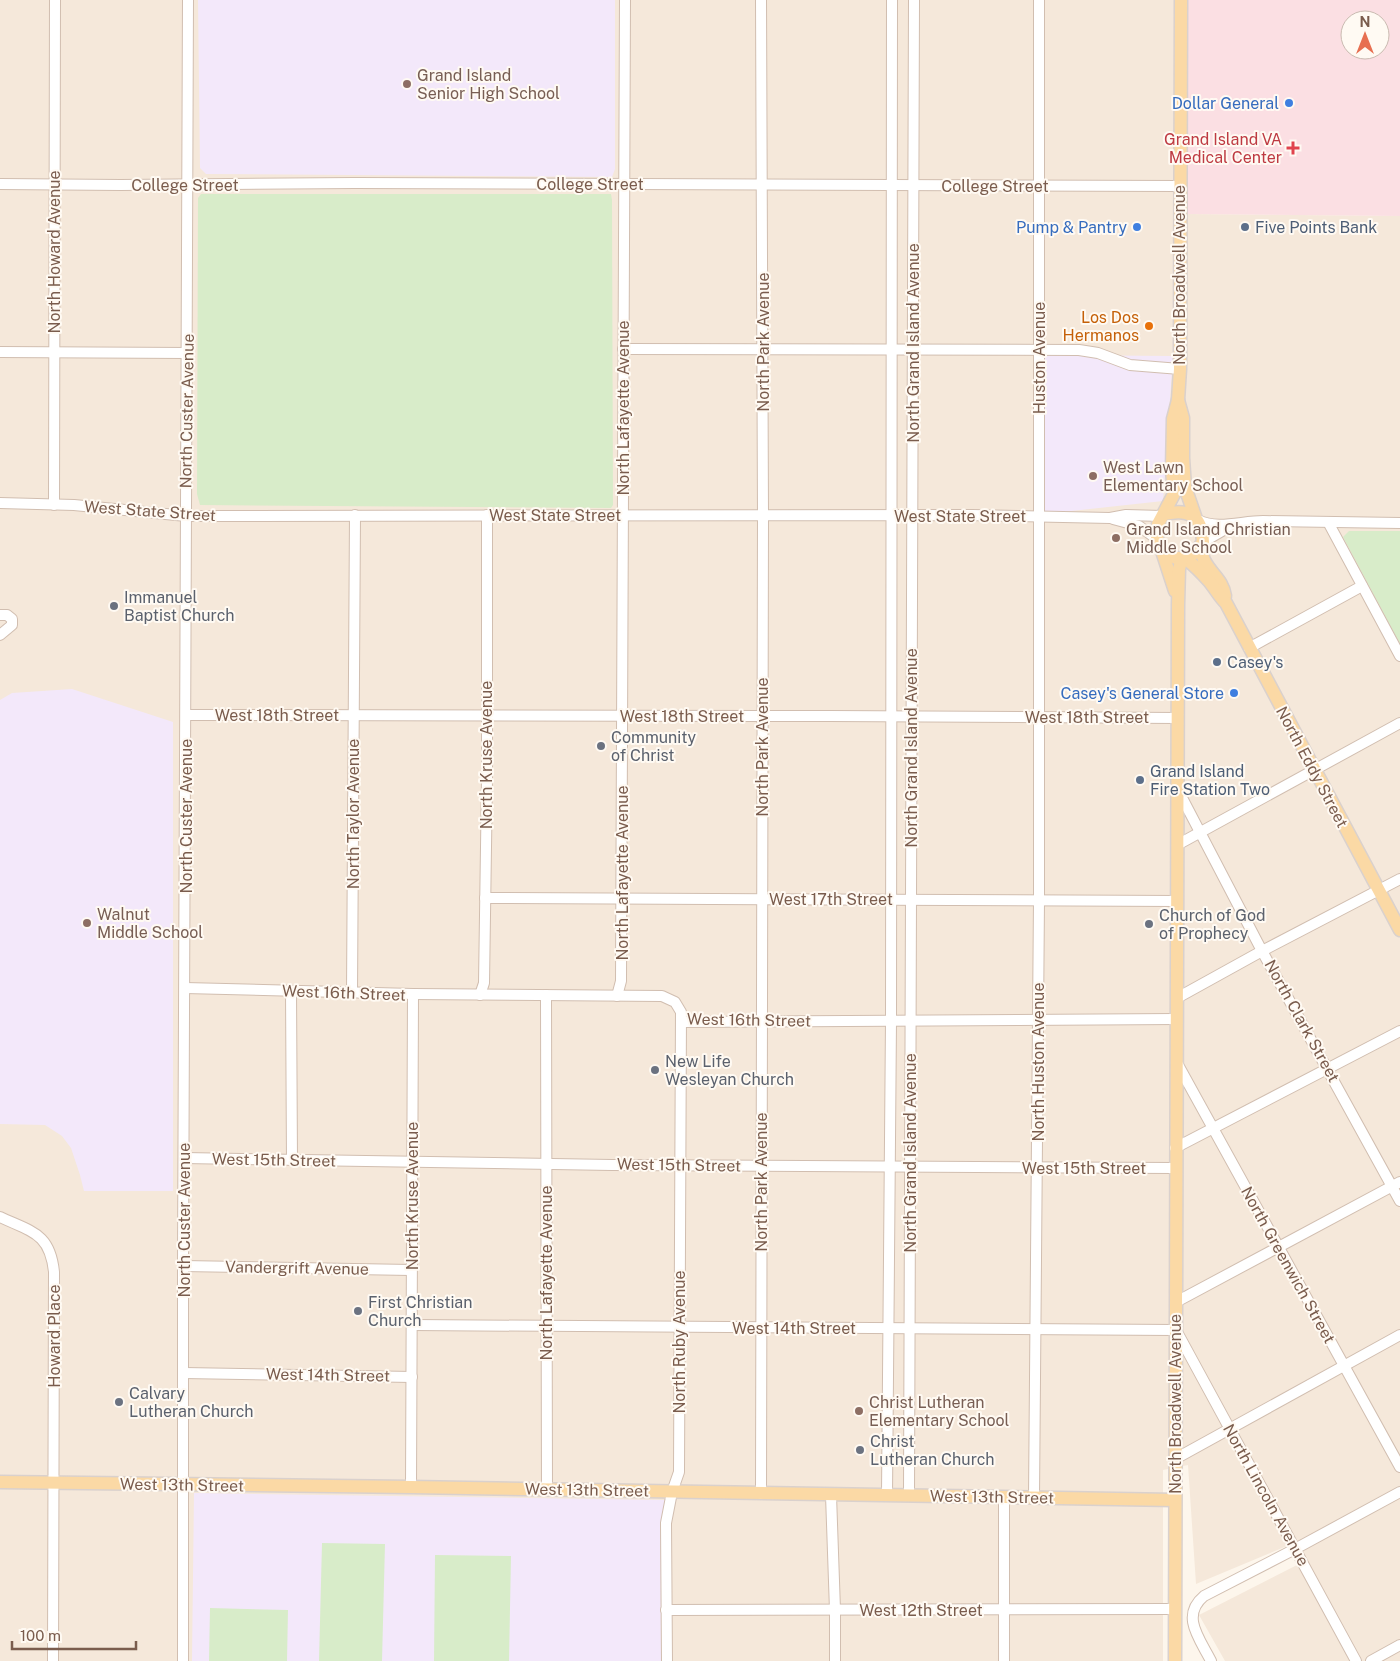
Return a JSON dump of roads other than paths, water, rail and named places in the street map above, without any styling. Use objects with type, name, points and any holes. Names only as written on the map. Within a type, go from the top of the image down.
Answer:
[{"type":"main road","name":"North Broadwell Avenue","points":[[1163,515],[1174,494],[1172,470],[1173,419],[1178,400],[1180,368],[1181,0]]},
{"type":"main road","name":"North Broadwell Avenue","points":[[1178,400],[1183,418],[1185,487],[1196,518]]},
{"type":"main road","points":[[1179,512],[1196,518],[1201,527],[1202,545],[1195,553],[1184,558],[1170,555],[1159,543],[1158,524],[1163,515],[1179,512]]},
{"type":"main road","name":"North Broadwell Avenue","points":[[1159,543],[1176,592],[1178,605]]},
{"type":"main road","name":"North Eddy Street","points":[[1202,545],[1205,562],[1220,580],[1224,589],[1226,603]]},
{"type":"main road","name":"North Broadwell Avenue","points":[[1175,1661],[1178,605],[1179,571],[1184,558]]},
{"type":"main road","name":"North Eddy Street","points":[[1184,558],[1204,575],[1217,594],[1226,603],[1400,930]]},
{"type":"main road","name":"West 13th Street","points":[[0,1482],[1174,1500]]},
{"type":"street","name":"North Howard Avenue","points":[[54,505],[55,0]]},
{"type":"street","name":"North Custer Avenue","points":[[183,1661],[188,0]]},
{"type":"street","name":"North Lafayette Avenue","points":[[617,996],[621,981],[622,898],[624,0]]},
{"type":"street","name":"North Park Avenue","points":[[760,1494],[763,515],[761,0]]},
{"type":"street","name":"North Grand Island Avenue","points":[[887,1496],[891,899],[892,0]]},
{"type":"street","name":"North Grand Island Avenue","points":[[909,1496],[914,0]]},
{"type":"street","name":"Huston Avenue","points":[[1039,0],[1039,717]]},
{"type":"street","name":"College Street","points":[[0,184],[355,183],[1179,186]]},
{"type":"street","points":[[623,349],[1088,351],[1130,365],[1180,368]]},
{"type":"street","points":[[0,352],[188,353]]},
{"type":"street","name":"West State Street","points":[[0,504],[74,505],[186,516],[912,515],[1110,518],[1126,515],[1163,515]]},
{"type":"street","name":"North Taylor Avenue","points":[[352,993],[355,515]]},
{"type":"street","name":"North Kruse Avenue","points":[[480,995],[484,983],[487,515]]},
{"type":"street","name":"West State Street","points":[[1110,518],[1139,526],[1159,543]]},
{"type":"street","points":[[1196,518],[1211,525],[1230,525],[1248,521],[1400,523]]},
{"type":"street","points":[[1328,522],[1400,656]]},
{"type":"street","points":[[1202,545],[1230,525]]},
{"type":"street","points":[[1249,648],[1362,586]]},
{"type":"street","points":[[0,615],[7,615],[12,619],[12,625],[0,635]]},
{"type":"street","name":"West 18th Street","points":[[186,715],[1178,718]]},
{"type":"street","name":"North Huston Avenue","points":[[1034,1498],[1039,717]]},
{"type":"street","points":[[1177,845],[1400,723]]},
{"type":"street","name":"North Clark Street","points":[[1177,788],[1262,951],[1396,1184],[1400,1201]]},
{"type":"street","points":[[1177,998],[1400,879]]},
{"type":"street","name":"West 17th Street","points":[[485,898],[1177,901]]},
{"type":"street","name":"West 16th Street","points":[[185,988],[352,993],[662,996],[676,1002],[681,1012],[681,1022],[1177,1019]]},
{"type":"street","points":[[291,991],[292,1160]]},
{"type":"street","name":"North Kruse Avenue","points":[[411,1487],[413,994]]},
{"type":"street","name":"North Lafayette Avenue","points":[[546,995],[547,1490]]},
{"type":"street","name":"North Ruby Avenue","points":[[667,1661],[666,1523],[672,1492],[679,1472],[681,1022]]},
{"type":"street","points":[[1176,1148],[1400,1031]]},
{"type":"street","name":"North Greenwich Street","points":[[1176,1063],[1400,1467]]},
{"type":"street","name":"West 15th Street","points":[[184,1158],[680,1166],[1175,1168]]},
{"type":"street","points":[[1176,1302],[1396,1184]]},
{"type":"street","name":"Howard Place","points":[[0,1217],[34,1233],[44,1240],[53,1258],[54,1483]]},
{"type":"street","name":"Vandergrift Avenue","points":[[183,1266],[411,1270]]},
{"type":"street","name":"West 14th Street","points":[[413,1325],[1176,1330]]},
{"type":"street","name":"North Lincoln Avenue","points":[[1176,1330],[1356,1661]]},
{"type":"street","points":[[1175,1459],[1400,1336]]},
{"type":"street","name":"West 14th Street","points":[[184,1373],[412,1377]]},
{"type":"street","points":[[54,1483],[54,1661]]},
{"type":"street","points":[[1211,1661],[1194,1628],[1192,1620],[1194,1608],[1204,1596],[1296,1549],[1400,1492]]},
{"type":"street","points":[[831,1495],[835,1661]]},
{"type":"street","points":[[1004,1497],[1004,1661]]},
{"type":"street","name":"West 12th Street","points":[[666,1610],[1175,1609]]},
{"type":"street","points":[[1371,1661],[1400,1645]]},
{"type":"place","name":"Grand Island Senior High School","points":[[407,84]]},
{"type":"place","name":"Dollar General","points":[[1289,103]]},
{"type":"place","name":"Grand Island VA Medical Center","points":[[1293,148]]},
{"type":"place","name":"Pump & Pantry","points":[[1137,227]]},
{"type":"place","name":"Five Points Bank","points":[[1245,227]]},
{"type":"place","name":"Los Dos Hermanos","points":[[1149,326]]},
{"type":"place","name":"West Lawn Elementary School","points":[[1093,476]]},
{"type":"place","name":"Grand Island Christian Middle School","points":[[1116,538]]},
{"type":"place","name":"Immanuel Baptist Church","points":[[114,606]]},
{"type":"place","name":"Casey's","points":[[1217,662]]},
{"type":"place","name":"Casey's General Store","points":[[1234,693]]},
{"type":"place","name":"Community of Christ","points":[[601,746]]},
{"type":"place","name":"Grand Island Fire Station Two","points":[[1140,780]]},
{"type":"place","name":"Walnut Middle School","points":[[87,923]]},
{"type":"place","name":"Church of God of Prophecy","points":[[1149,924]]},
{"type":"place","name":"New Life Wesleyan Church","points":[[655,1070]]},
{"type":"place","name":"First Christian Church","points":[[358,1311]]},
{"type":"place","name":"Calvary Lutheran Church","points":[[119,1402]]},
{"type":"place","name":"Christ Lutheran Elementary School","points":[[859,1411]]},
{"type":"place","name":"Christ Lutheran Church","points":[[860,1450]]}]
